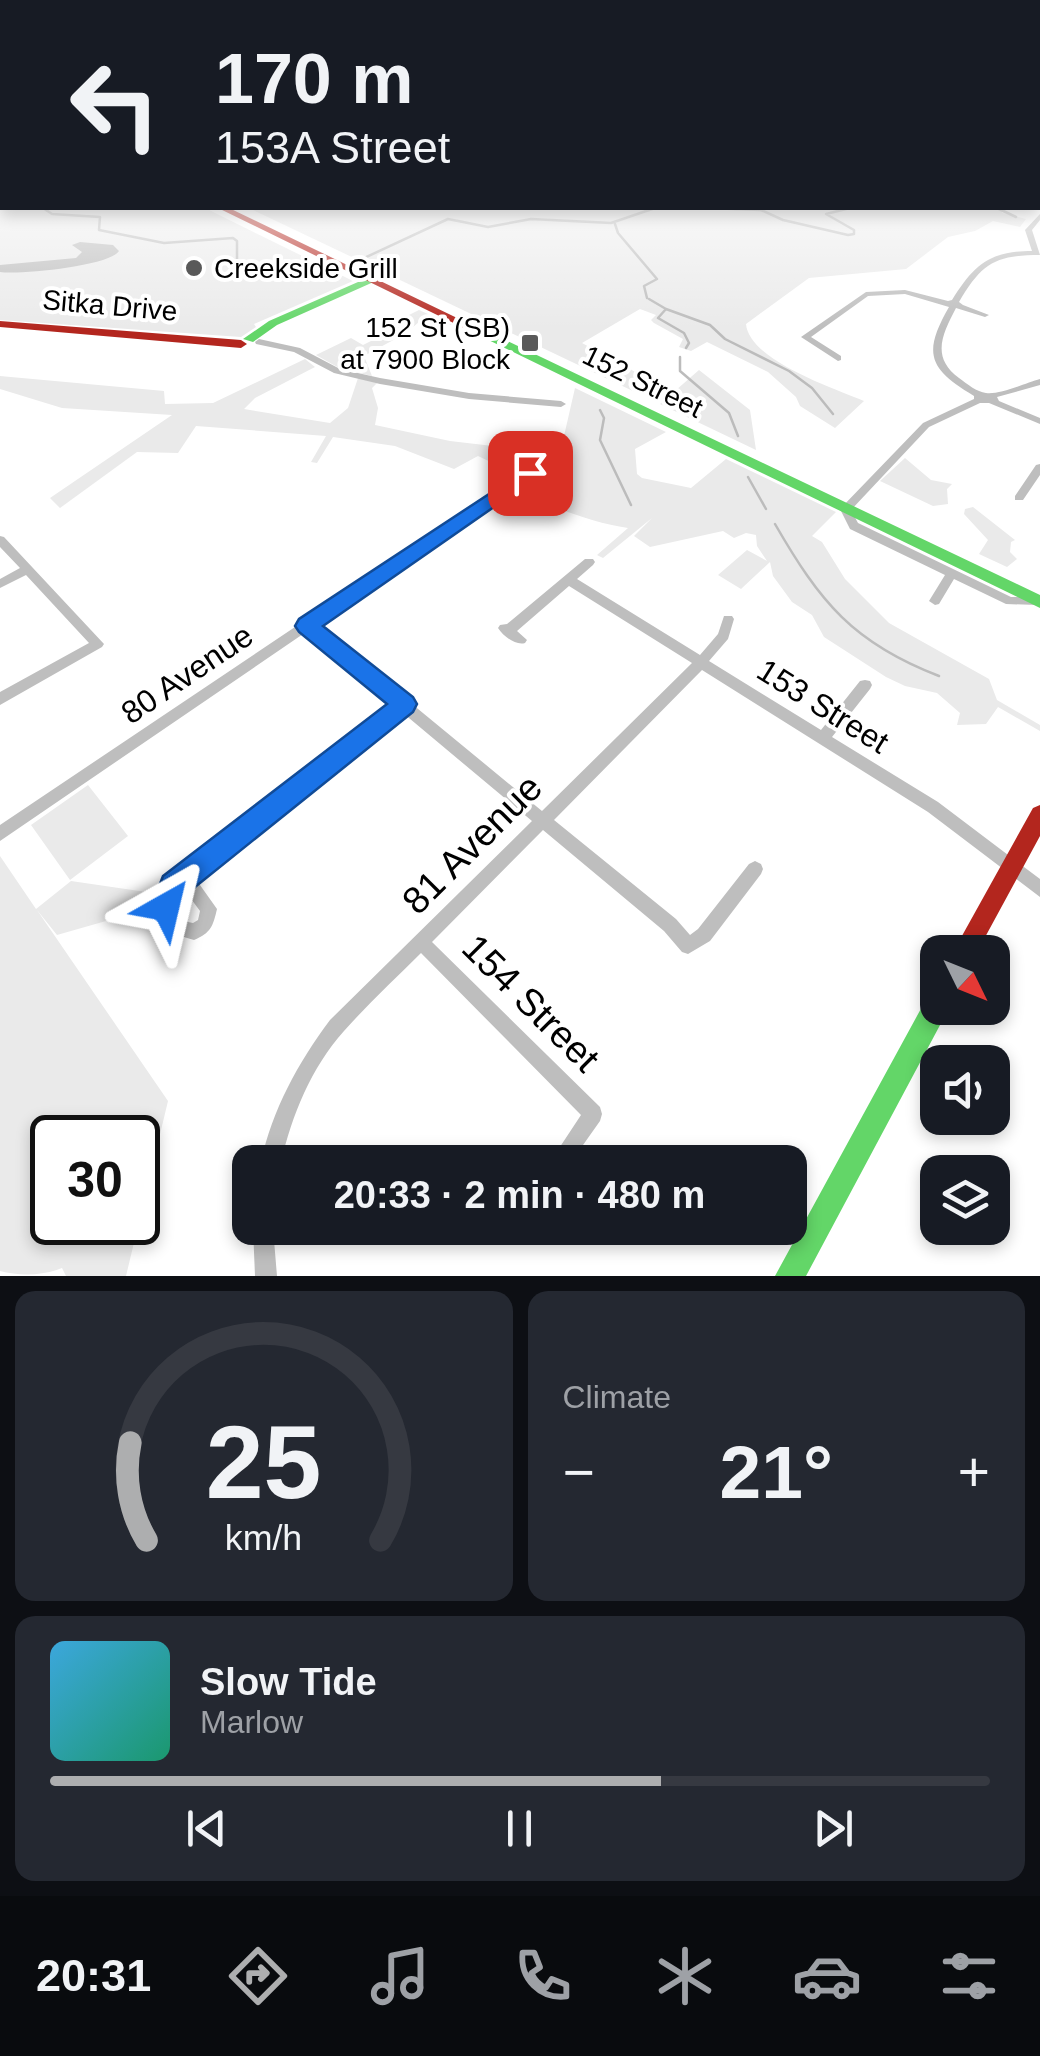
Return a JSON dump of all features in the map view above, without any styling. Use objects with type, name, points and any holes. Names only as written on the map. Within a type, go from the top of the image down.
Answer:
[{"type":"main road","name":"152 Street","points":[[229,211],[358,269]]},
{"type":"main road","name":"152 Street","points":[[240,211],[1039,598]]},
{"type":"main road","name":"Sitka Drive","points":[[0,324],[215,341],[253,339],[358,269]]},
{"type":"main road","points":[[974,935],[1040,815]]},
{"type":"main road","points":[[790,1276],[926,1025]]},
{"type":"street","points":[[978,397],[949,374],[935,353],[935,338],[979,264],[1003,255],[1038,253],[1028,231],[1040,216]]},
{"type":"street","points":[[838,358],[805,337],[855,299],[874,293],[900,292],[985,315]]},
{"type":"street","points":[[253,339],[297,350],[337,371],[380,381],[483,398],[560,404]]},
{"type":"street","points":[[992,398],[1040,382]]},
{"type":"street","points":[[1039,598],[1010,601],[854,526],[848,505],[928,423],[978,397],[992,398],[1040,420]]},
{"type":"street","name":"80 Avenue","points":[[0,834],[553,458]]},
{"type":"street","points":[[1019,498],[1040,467]]},
{"type":"street","points":[[0,540],[98,644],[0,698]]},
{"type":"street","points":[[521,640],[506,629],[589,562]]},
{"type":"street","points":[[0,584],[28,569]]},
{"type":"street","points":[[935,601],[952,573]]},
{"type":"street","name":"153 Street","points":[[569,580],[944,815],[1040,889]]},
{"type":"street","name":"81 Avenue","points":[[275,1145],[298,1085],[331,1032],[699,663],[724,636],[728,619]]},
{"type":"street","points":[[306,626],[670,925],[688,946],[704,935],[755,869]]},
{"type":"street","points":[[822,738],[864,685]]},
{"type":"street","points":[[184,878],[405,704]]},
{"type":"street","name":"154 Street","points":[[420,941],[593,1114],[572,1145]]},
{"type":"street","points":[[265,1245],[266,1276]]},
{"type":"shaded area","points":[[0,211],[210,211],[353,281],[254,324],[256,327],[241,337],[0,320]]},
{"type":"shaded area","points":[[254,211],[1002,211],[1026,219],[1020,227],[993,221],[975,231],[948,237],[906,269],[809,278],[746,324],[751,337],[776,361],[864,401],[835,428],[800,406],[796,397],[768,372],[707,342],[691,351],[679,347],[683,339],[654,323],[651,320],[656,315],[640,309],[582,343],[652,381],[635,392]]},
{"type":"shaded area","points":[[72,245],[113,245],[119,251],[82,265],[0,272],[0,265],[76,258],[82,252]]},
{"type":"shaded area","points":[[419,310],[452,325],[419,322],[364,356],[372,376],[339,368],[316,355],[351,338],[363,345],[393,330],[387,326]]},
{"type":"shaded area","points":[[305,359],[315,367],[255,398],[244,409],[330,423],[348,408],[358,378],[377,383],[372,388],[378,408],[375,425],[450,441],[528,450],[547,448],[564,436],[575,388],[666,432],[635,449],[637,474],[642,478],[691,488],[726,459],[836,512],[812,536],[822,542],[845,579],[889,623],[989,679],[997,700],[1040,725],[1040,731],[998,707],[986,724],[957,725],[960,713],[937,693],[886,677],[824,637],[812,615],[792,602],[773,576],[770,562],[741,589],[718,575],[747,550],[767,561],[757,546],[756,535],[746,533],[734,538],[723,531],[650,547],[634,536],[652,518],[603,558],[597,555],[628,528],[582,517],[536,498],[508,484],[518,475],[478,456],[454,469],[395,446],[333,437],[317,463],[311,462],[326,436],[196,426],[178,453],[137,452],[60,508],[50,498],[172,415],[62,408],[0,389],[0,376],[164,391],[165,404],[213,403]]},
{"type":"shaded area","points":[[699,370],[750,410],[756,450],[660,404]]},
{"type":"shaded area","points":[[905,458],[931,480],[952,484],[947,489],[948,504],[933,506],[880,481]]},
{"type":"shaded area","points":[[973,507],[1015,540],[1010,552],[1017,559],[1007,567],[979,554],[988,540],[964,514],[965,509]]},
{"type":"shaded area","points":[[88,785],[128,836],[70,880],[31,825]]},
{"type":"shaded area","points":[[0,856],[36,909],[71,881],[153,893],[148,909],[57,935],[37,910],[168,1101],[160,1134],[160,1115],[30,1115],[30,1245],[133,1245],[126,1276],[66,1276],[62,1268],[47,1273],[0,1271]]},
{"type":"waterway","points":[[47,211],[100,217],[99,230],[164,243],[233,238],[237,241],[237,263],[244,268],[280,261],[339,268]]},
{"type":"waterway","points":[[347,266],[448,219],[488,227],[531,219],[611,223],[648,211]]},
{"type":"waterway","points":[[762,211],[783,220],[854,234],[854,230],[826,214],[840,211]]},
{"type":"waterway","points":[[1002,211],[1016,217]]},
{"type":"waterway","points":[[615,224],[618,233],[657,279],[644,286],[647,298]]},
{"type":"waterway","points":[[649,299],[666,309]]},
{"type":"waterway","points":[[666,309],[710,325],[725,339],[789,371],[812,388],[833,414]]},
{"type":"waterway","points":[[666,309],[658,318],[684,333],[689,343],[686,348]]},
{"type":"waterway","points":[[680,357],[680,371],[729,413],[738,436]]},
{"type":"waterway","points":[[600,410],[604,418],[600,440],[631,505]]},
{"type":"waterway","points":[[748,477],[766,509]]},
{"type":"waterway","points":[[775,524],[808,576],[842,617],[883,649],[939,676]]},
{"type":"traffic: fast","points":[[249,339],[273,323],[374,278]]},
{"type":"traffic: fast","points":[[476,330],[1040,602]]},
{"type":"traffic: fast","points":[[790,1276],[926,1025]]},
{"type":"traffic: jam","points":[[228,211],[476,330]]},
{"type":"traffic: jam","points":[[0,324],[241,344]]},
{"type":"traffic: jam","points":[[974,935],[1040,815]]},
{"type":"place","name":"Creekside Grill","points":[[194,268]]},
{"type":"place","name":"152 St (SB) at 7900 Block","points":[[530,343]]},
{"type":"route","points":[[166,907],[165,900],[173,886],[405,704],[306,626],[530,473]]}]
